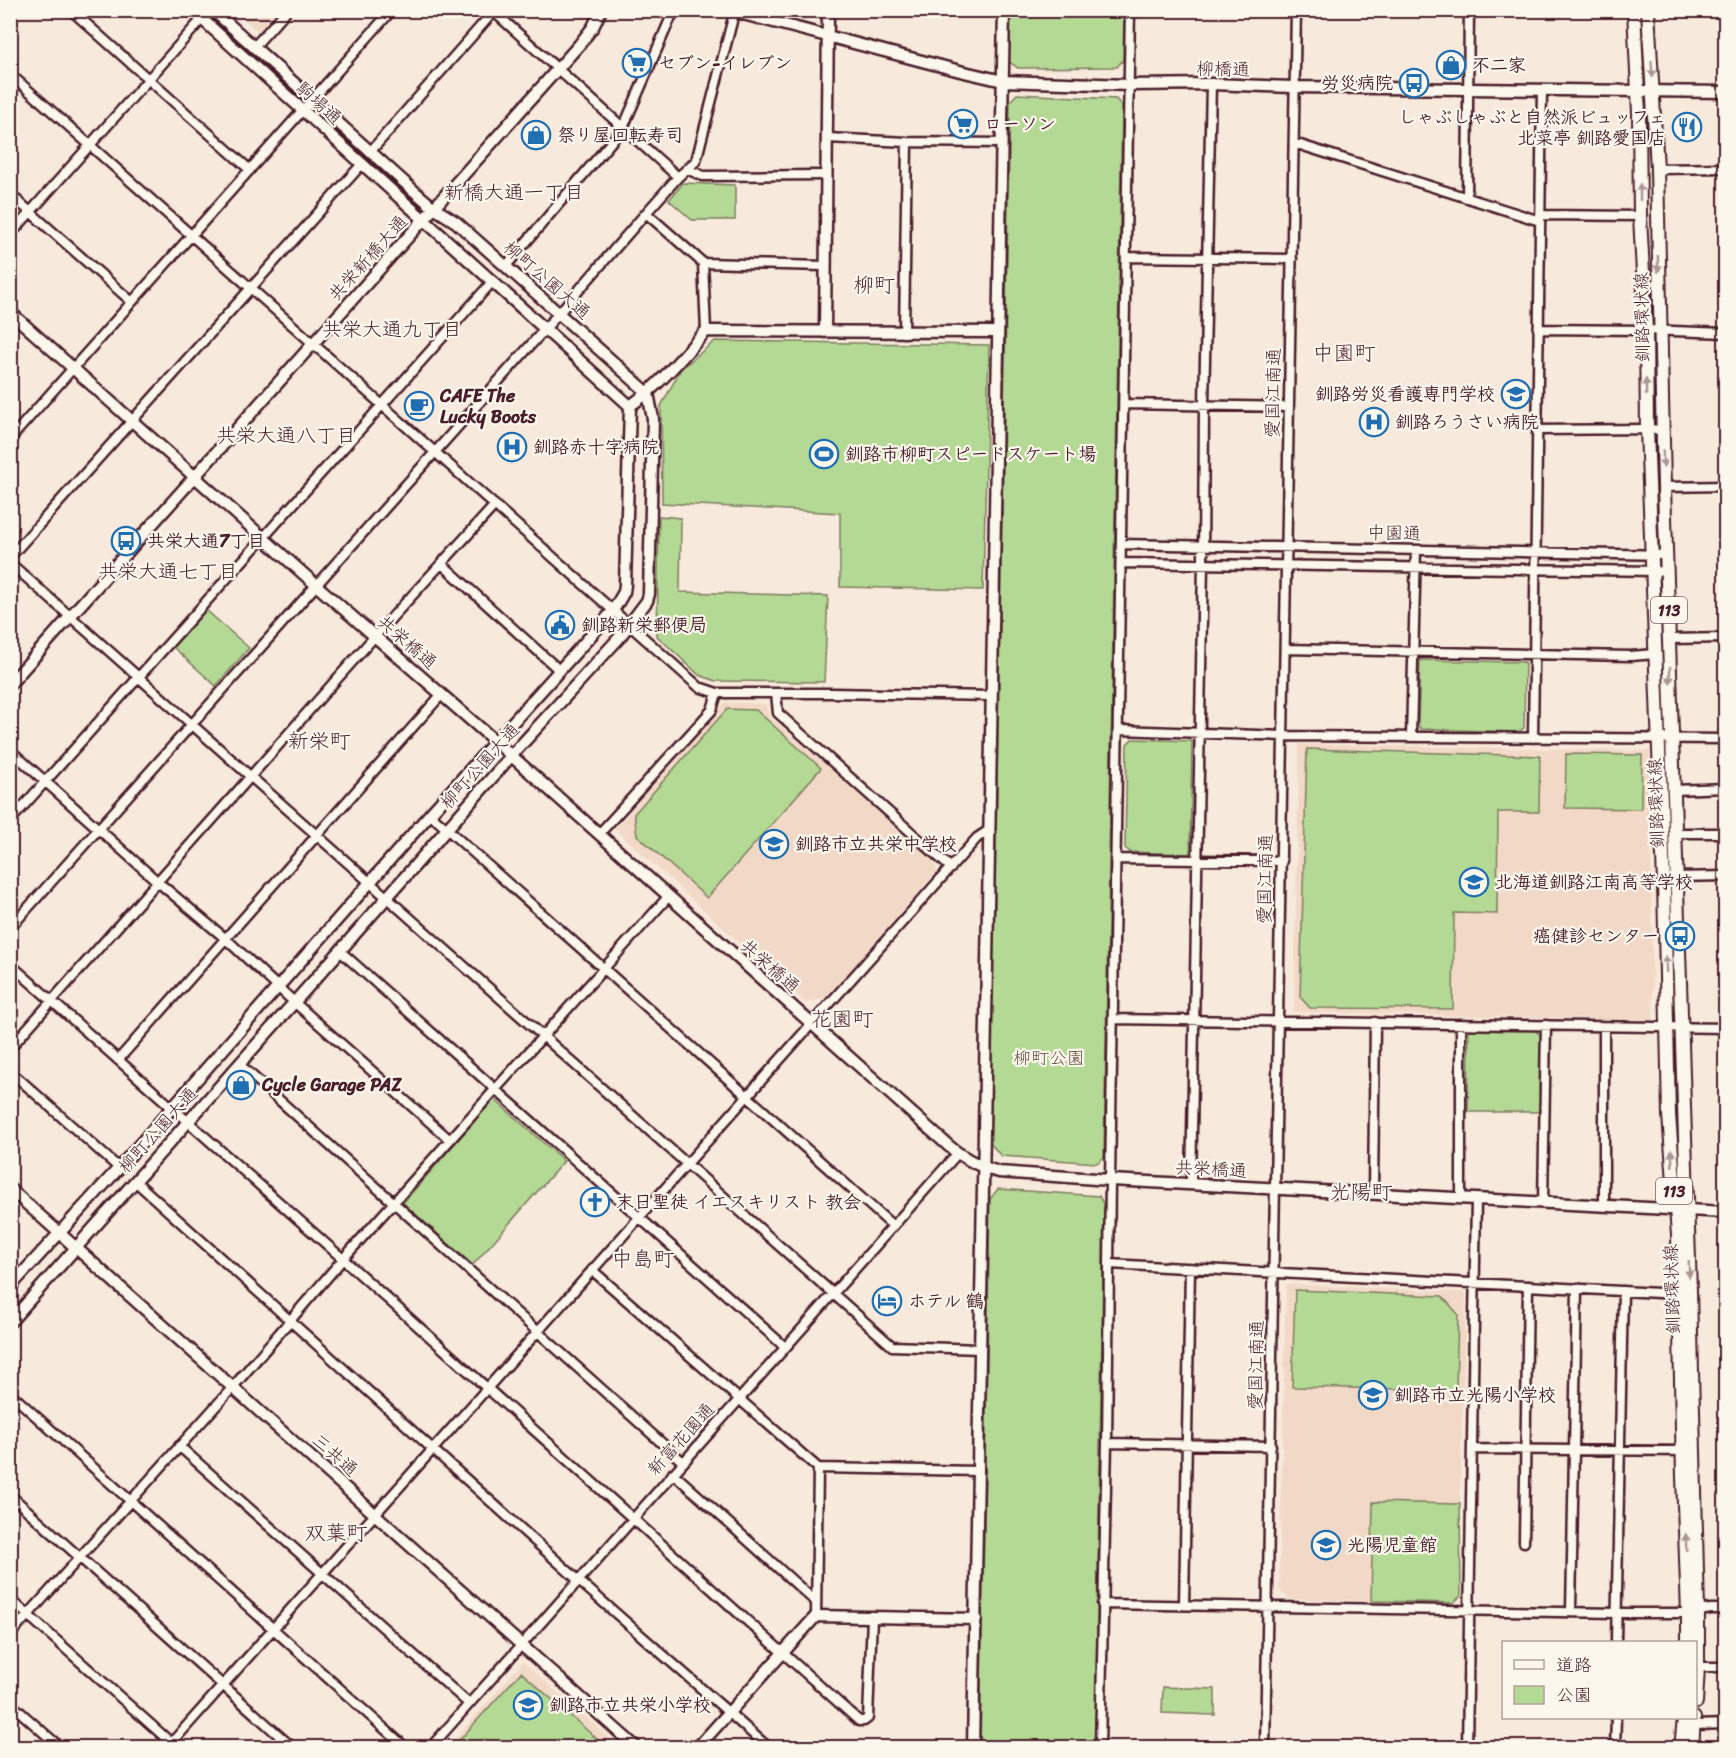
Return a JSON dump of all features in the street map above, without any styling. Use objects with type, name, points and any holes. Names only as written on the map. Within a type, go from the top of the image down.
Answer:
[{"type":"main road","name":"釧路環状線","points":[[1634,10],[1664,883],[1669,1115],[1681,1210],[1678,1235],[1678,1294],[1688,1451]]},
{"type":"main road","name":"釧路環状線","points":[[1648,10],[1657,169],[1664,488],[1677,878],[1681,1210],[1696,1641]]},
{"type":"main road","name":"釧路環状線","points":[[1688,1641],[1693,1612]]},
{"type":"main road","name":"釧路環状線","points":[[1697,1656],[1697,1679]]},
{"type":"main road","points":[[1681,1748],[1691,1720]]},
{"type":"main road","points":[[1691,1720],[1692,1748]]},
{"type":"street","points":[[71,10],[250,170]]},
{"type":"street","name":"駒場通","points":[[192,10],[424,219]]},
{"type":"street","points":[[10,235],[212,10]]},
{"type":"street","name":"駒場通","points":[[212,10],[434,208]]},
{"type":"street","points":[[254,47],[287,10]]},
{"type":"street","points":[[12,435],[392,10]]},
{"type":"street","name":"共栄新橋大通","points":[[10,684],[586,36],[601,10]]},
{"type":"street","points":[[506,266],[623,128],[674,10]]},
{"type":"street","points":[[825,332],[828,10]]},
{"type":"street","points":[[973,1748],[1004,10]]},
{"type":"street","points":[[1100,1748],[1131,10]]},
{"type":"street","name":"愛国江南通","points":[[1265,1748],[1296,10]]},
{"type":"street","points":[[1467,198],[1470,10]]},
{"type":"street","points":[[370,152],[493,11],[678,177]]},
{"type":"street","points":[[10,928],[678,177],[696,161],[732,11]]},
{"type":"street","name":"柳橋通","points":[[732,11],[1002,81],[1130,85],[1211,84],[1725,92]]},
{"type":"street","points":[[10,74],[699,687],[717,693],[992,696]]},
{"type":"street","points":[[1191,1184],[1211,84]]},
{"type":"street","points":[[1533,738],[1542,89]]},
{"type":"street","points":[[827,138],[1001,143]]},
{"type":"street","points":[[904,333],[908,142]]},
{"type":"street","points":[[1294,143],[1467,198],[1540,218],[1640,216]]},
{"type":"street","points":[[10,557],[362,164]]},
{"type":"street","points":[[1657,169],[1725,168]]},
{"type":"street","points":[[687,170],[703,176],[826,175]]},
{"type":"street","points":[[10,194],[132,302]]},
{"type":"street","name":"柳町公園大通","points":[[10,1322],[447,828],[630,625],[647,601],[653,419],[648,393],[456,222],[434,208]]},
{"type":"street","points":[[646,213],[703,263],[824,266]]},
{"type":"street","name":"柳町公園大通","points":[[10,1287],[613,611],[624,592],[630,406],[424,219]]},
{"type":"street","points":[[1126,257],[1292,259]]},
{"type":"street","points":[[630,406],[648,393],[706,331],[703,263]]},
{"type":"street","points":[[10,821],[492,282]]},
{"type":"street","name":"共栄橋通","points":[[10,312],[957,1154],[982,1168],[999,1172],[1110,1180],[1725,1212]]},
{"type":"street","points":[[1538,329],[1725,333]]},
{"type":"street","points":[[706,331],[999,332]]},
{"type":"street","points":[[1124,404],[1289,407]]},
{"type":"street","points":[[1537,430],[1663,430]]},
{"type":"street","points":[[1664,488],[1725,486]]},
{"type":"street","points":[[10,1048],[375,636],[495,506]]},
{"type":"street","name":"中園通","points":[[1121,544],[1666,555]]},
{"type":"street","points":[[1411,737],[1416,550]]},
{"type":"street","points":[[10,563],[892,1346],[981,1349]]},
{"type":"street","name":"中園通","points":[[1121,563],[1667,571]]},
{"type":"street","points":[[442,564],[560,670]]},
{"type":"street","points":[[1670,639],[1725,638]]},
{"type":"street","points":[[1285,649],[1631,656],[1655,654]]},
{"type":"street","points":[[599,834],[712,710],[717,693]]},
{"type":"street","points":[[776,693],[778,713],[951,868]]},
{"type":"street","points":[[118,1059],[442,694]]},
{"type":"street","points":[[1119,730],[1283,736],[1725,739]]},
{"type":"street","points":[[10,750],[158,882],[226,939],[450,1140]]},
{"type":"street","points":[[1674,790],[1725,788]]},
{"type":"street","points":[[430,814],[893,1226]]},
{"type":"street","points":[[10,1599],[172,1746],[223,1685],[977,838],[989,831]]},
{"type":"street","points":[[1675,833],[1725,833]]},
{"type":"street","points":[[1116,859],[1281,861]]},
{"type":"street","points":[[1677,878],[1725,876]]},
{"type":"street","points":[[10,1635],[668,897]]},
{"type":"street","points":[[340,951],[785,1347]]},
{"type":"street","points":[[10,964],[859,1721],[868,1718],[872,1617]]},
{"type":"street","points":[[1113,1019],[1725,1028]]},
{"type":"street","points":[[1373,1193],[1375,1022]]},
{"type":"street","points":[[1461,1024],[1461,1198]]},
{"type":"street","points":[[1543,1203],[1546,1026]]},
{"type":"street","points":[[1604,1027],[1604,1206]]},
{"type":"street","points":[[239,1064],[683,1462]]},
{"type":"street","points":[[10,1071],[118,1168]]},
{"type":"street","name":"新富花園通","points":[[430,1748],[957,1154]]},
{"type":"street","points":[[135,1181],[578,1580],[769,1748]]},
{"type":"street","name":"三共通","points":[[10,1189],[637,1748]]},
{"type":"street","points":[[1467,1748],[1476,1199]]},
{"type":"street","points":[[1109,1264],[1678,1294]]},
{"type":"street","points":[[1185,1605],[1190,1268]]},
{"type":"street","points":[[592,1270],[818,1468],[979,1471]]},
{"type":"street","points":[[1524,1542],[1528,1286]]},
{"type":"street","points":[[1570,1612],[1578,1288]]},
{"type":"street","points":[[1616,1641],[1623,1291]]},
{"type":"street","points":[[10,1393],[406,1748]]},
{"type":"street","points":[[1107,1443],[1272,1446]]},
{"type":"street","points":[[179,1446],[468,1703]]},
{"type":"street","points":[[1472,1449],[1688,1451]]},
{"type":"street","points":[[697,1748],[816,1616],[818,1468]]},
{"type":"street","points":[[673,1473],[816,1602]]},
{"type":"street","points":[[10,1495],[293,1748]]},
{"type":"street","points":[[1102,1604],[1570,1612],[1693,1612],[1725,1609]]},
{"type":"street","points":[[816,1616],[976,1618]]},
{"type":"street","points":[[1698,1667],[1725,1667]]},
{"type":"street","points":[[10,1702],[61,1748]]},
{"type":"street","points":[[1615,1748],[1616,1719]]},
{"type":"street","points":[[1691,1720],[1725,1724]]},
{"type":"shaded area","points":[[235,11],[279,11],[259,32]]},
{"type":"shaded area","name":"釧路市立共栄中学校","points":[[725,702],[766,704],[769,716],[934,859],[936,872],[826,998],[805,1003],[615,829]]},
{"type":"shaded area","name":"北海道釧路江南高等学校","points":[[1299,744],[1650,751],[1653,1020],[1294,1012]]},
{"type":"shaded area","name":"釧路市立光陽小学校","points":[[1286,1284],[1466,1292],[1460,1504],[1373,1502],[1371,1601],[1288,1599],[1279,1589]]},
{"type":"shaded area","name":"釧路市立共栄小学校","points":[[523,1662],[619,1747],[447,1748]]},
{"type":"green space","points":[[1009,11],[1124,11],[1123,60],[1117,67],[1018,68],[1008,61]]},
{"type":"green space","name":"柳町公園","points":[[1017,94],[1116,99],[1122,106],[1104,1157],[1097,1163],[1001,1156],[990,1143],[1010,101]]},
{"type":"green space","points":[[683,183],[735,185],[735,220],[692,220],[669,200]]},
{"type":"green space","name":"釧路市柳町スピードスケート場","points":[[715,341],[989,345],[983,590],[840,587],[840,513],[662,503],[661,406],[681,369]]},
{"type":"green space","points":[[659,516],[681,518],[680,592],[828,596],[824,682],[716,681],[699,675],[657,636]]},
{"type":"green space","points":[[206,610],[249,648],[216,686],[173,647]]},
{"type":"green space","points":[[1420,660],[1525,662],[1524,728],[1518,732],[1421,729],[1418,725]]},
{"type":"green space","points":[[727,709],[756,710],[821,768],[707,898],[637,835],[634,814]]},
{"type":"green space","points":[[1132,739],[1192,741],[1190,854],[1130,852],[1125,848],[1127,744]]},
{"type":"green space","points":[[1307,749],[1540,756],[1539,812],[1498,812],[1497,914],[1454,913],[1453,1009],[1310,1008],[1300,997]]},
{"type":"green space","points":[[1566,754],[1642,755],[1641,809],[1565,808]]},
{"type":"green space","points":[[1469,1029],[1535,1030],[1542,1037],[1540,1112],[1468,1112]]},
{"type":"green space","points":[[494,1099],[564,1161],[473,1265],[403,1203]]},
{"type":"green space","points":[[998,1189],[1099,1196],[1104,1205],[1095,1747],[980,1747],[990,1199]]},
{"type":"green space","points":[[1295,1290],[1442,1296],[1458,1314],[1456,1390],[1292,1387]]},
{"type":"green space","points":[[1373,1502],[1460,1504],[1461,1596],[1453,1603],[1371,1601]]},
{"type":"green space","name":"釧路市立共栄小学校","points":[[521,1672],[606,1747],[453,1747]]},
{"type":"green space","points":[[1163,1687],[1215,1689],[1215,1715],[1162,1713]]},
{"type":"place","name":"セブン-イレブン","points":[[637,63]]},
{"type":"place","name":"不二家","points":[[1451,65]]},
{"type":"place","name":"労災病院","points":[[1414,83]]},
{"type":"place","name":"ローソン","points":[[963,124]]},
{"type":"place","name":"しゃぶしゃぶと自然派ビュッフェ 北菜亭 釧路愛国店","points":[[1687,127]]},
{"type":"place","name":"祭り屋回転寿司","points":[[536,135]]},
{"type":"place","name":"釧路労災看護専門学校","points":[[1516,394]]},
{"type":"place","name":"CAFE The Lucky Boots","points":[[419,406]]},
{"type":"place","name":"釧路ろうさい病院","points":[[1374,422]]},
{"type":"place","name":"釧路赤十字病院","points":[[512,447]]},
{"type":"place","name":"釧路市柳町スピードスケート場","points":[[824,454]]},
{"type":"place","name":"共栄大通7丁目","points":[[126,541]]},
{"type":"place","name":"釧路新栄郵便局","points":[[560,625]]},
{"type":"place","name":"釧路市立共栄中学校","points":[[774,844]]},
{"type":"place","name":"北海道釧路江南高等学校","points":[[1474,882]]},
{"type":"place","name":"癌健診センター","points":[[1680,936]]},
{"type":"place","name":"Cycle Garage PAZ","points":[[241,1085]]},
{"type":"place","name":"末日聖徒 イエスキリスト 教会","points":[[595,1202]]},
{"type":"place","name":"ホテル 鶴","points":[[887,1301]]},
{"type":"place","name":"釧路市立光陽小学校","points":[[1373,1395]]},
{"type":"place","name":"光陽児童館","points":[[1326,1545]]},
{"type":"place","name":"釧路市立共栄小学校","points":[[528,1705]]},
{"type":"district","name":"新橋大通一丁目","points":[[514,192]]},
{"type":"district","name":"柳町","points":[[874,285]]},
{"type":"district","name":"共栄大通九丁目","points":[[392,329]]},
{"type":"district","name":"中園町","points":[[1344,353]]},
{"type":"district","name":"共栄大通八丁目","points":[[286,435]]},
{"type":"district","name":"共栄大通七丁目","points":[[168,571]]},
{"type":"district","name":"新栄町","points":[[319,741]]},
{"type":"district","name":"花園町","points":[[842,1019]]},
{"type":"district","name":"光陽町","points":[[1361,1192]]},
{"type":"district","name":"中島町","points":[[643,1259]]},
{"type":"district","name":"双葉町","points":[[336,1533]]}]
